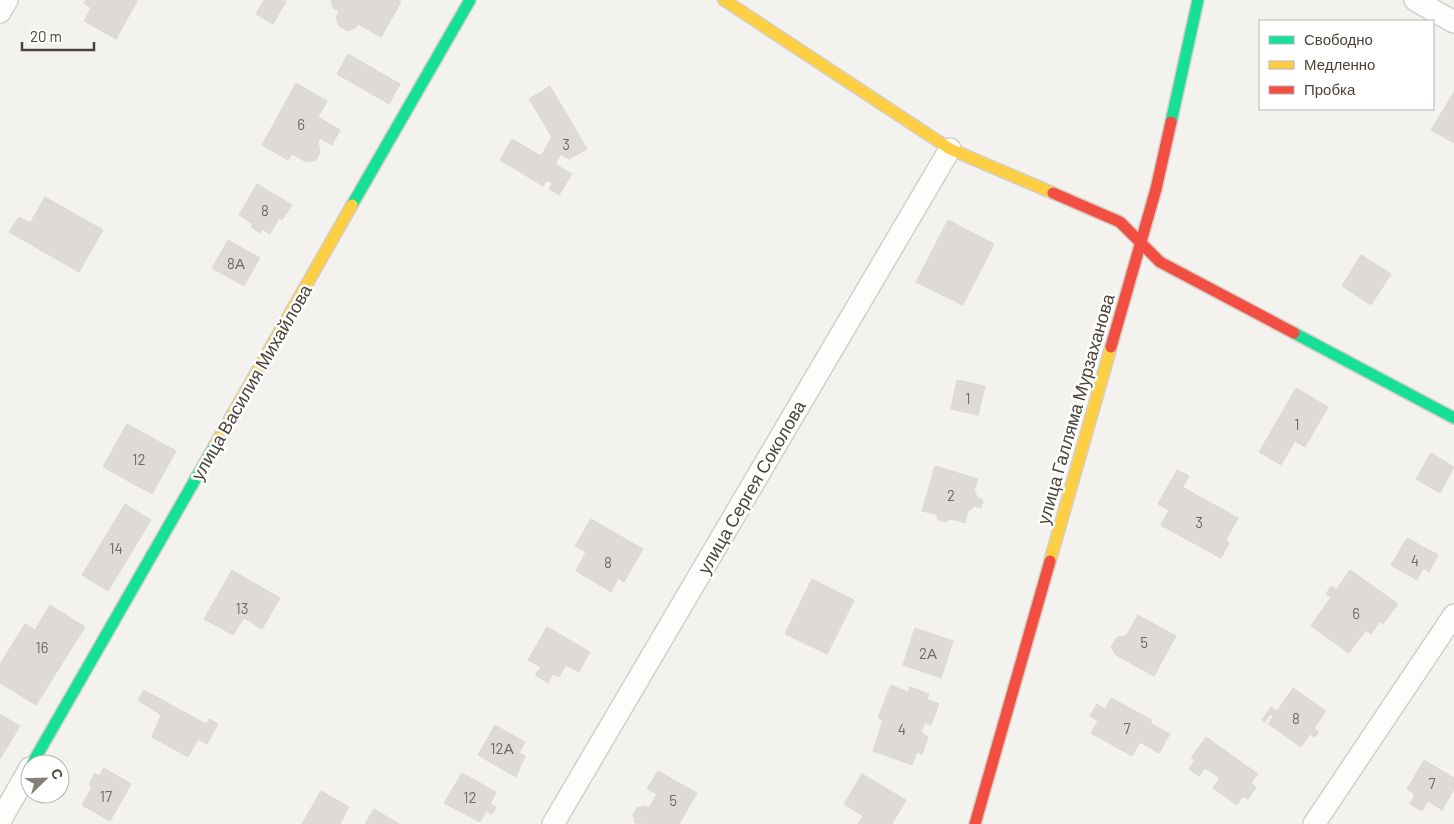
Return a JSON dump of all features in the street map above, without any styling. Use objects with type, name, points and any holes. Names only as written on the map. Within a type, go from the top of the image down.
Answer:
[{"type":"street","points":[[0,12],[7,0]]},
{"type":"street","name":"улица Василия Михайлова","points":[[38,754],[470,0]]},
{"type":"street","points":[[724,0],[950,149],[1120,222],[1160,262],[1454,418]]},
{"type":"street","name":"улица Галляма Мурзаханова","points":[[975,824],[1156,189],[1198,0]]},
{"type":"street","points":[[1415,0],[1454,22]]},
{"type":"street","name":"улица Сергея Соколова","points":[[553,824],[950,149]]},
{"type":"street","points":[[1314,824],[1454,615]]},
{"type":"street","points":[[0,821],[20,786]]},
{"type":"building","points":[[86,0],[137,1],[116,39],[84,21],[91,8],[84,3]]},
{"type":"building","points":[[264,0],[286,1],[273,24],[256,14]]},
{"type":"building","points":[[331,0],[398,0],[401,2],[381,37],[358,24],[355,28],[348,31],[339,26],[336,18],[339,11],[333,8]]},
{"type":"building","points":[[348,54],[400,84],[389,104],[337,74]]},
{"type":"building","points":[[296,83],[327,101],[318,117],[340,130],[332,145],[320,138],[318,142],[320,151],[316,160],[306,162],[292,154],[288,160],[262,145]]},
{"type":"building","points":[[550,86],[587,149],[569,159],[561,154],[555,164],[572,174],[559,195],[549,189],[552,183],[546,180],[543,186],[500,160],[512,139],[541,156],[552,137],[529,99]]},
{"type":"building","points":[[1454,92],[1454,143],[1431,130]]},
{"type":"building","points":[[257,184],[292,205],[282,220],[279,218],[270,234],[262,229],[260,233],[251,227],[253,224],[239,215]]},
{"type":"building","points":[[45,197],[103,230],[79,272],[9,232],[19,217],[30,223]]},
{"type":"building","points":[[948,220],[994,244],[963,305],[916,282]]},
{"type":"building","points":[[228,240],[260,258],[244,286],[212,268]]},
{"type":"building","points":[[1361,255],[1391,274],[1371,305],[1342,286]]},
{"type":"building","points":[[957,380],[985,386],[978,415],[951,409]]},
{"type":"building","points":[[1296,388],[1328,407],[1305,447],[1295,441],[1281,465],[1259,452]]},
{"type":"building","points":[[127,424],[176,451],[152,494],[103,467]]},
{"type":"building","points":[[1431,453],[1454,467],[1440,493],[1416,479]]},
{"type":"building","points":[[935,466],[978,479],[974,491],[978,498],[983,500],[981,508],[975,506],[968,511],[965,523],[951,519],[946,522],[938,520],[936,514],[922,511]]},
{"type":"building","points":[[1177,470],[1189,476],[1183,487],[1171,481]]},
{"type":"building","points":[[1171,481],[1238,518],[1225,541],[1229,543],[1221,558],[1161,525],[1169,510],[1158,504]]},
{"type":"building","points":[[1171,481],[1238,518],[1225,541],[1229,543],[1221,558],[1161,525],[1169,510],[1158,504]]},
{"type":"building","points":[[125,504],[151,520],[108,591],[82,575]]},
{"type":"building","points":[[591,519],[643,549],[624,582],[618,578],[611,592],[576,571],[586,552],[575,546]]},
{"type":"building","points":[[1407,538],[1438,555],[1429,572],[1423,568],[1417,580],[1391,565]]},
{"type":"building","points":[[232,570],[280,598],[262,629],[244,618],[233,635],[204,619]]},
{"type":"building","points":[[1350,570],[1398,604],[1383,624],[1380,621],[1371,634],[1366,630],[1349,653],[1311,626],[1331,597],[1326,594],[1331,586],[1336,590]]},
{"type":"building","points":[[812,579],[854,600],[827,654],[785,634]]},
{"type":"building","points":[[50,605],[85,627],[36,705],[0,683],[0,664],[25,624],[35,630]]},
{"type":"building","points":[[1138,615],[1176,636],[1154,676],[1116,655],[1111,647],[1117,637],[1126,636]]},
{"type":"building","points":[[547,627],[590,652],[579,672],[566,665],[559,677],[553,674],[548,683],[535,675],[541,667],[528,660]]},
{"type":"building","points":[[915,628],[953,641],[941,678],[903,665]]},
{"type":"building","points":[[891,685],[908,692],[910,687],[929,694],[927,699],[939,704],[931,725],[925,722],[921,732],[928,737],[922,754],[917,752],[912,765],[873,751],[883,720],[878,718]]},
{"type":"building","points":[[1293,688],[1326,711],[1314,728],[1319,732],[1315,737],[1310,734],[1301,747],[1268,724],[1273,717],[1270,714],[1265,722],[1262,720],[1271,707],[1277,711]]},
{"type":"building","points":[[144,690],[206,724],[209,719],[218,724],[207,744],[198,739],[188,757],[152,737],[161,715],[138,700]]},
{"type":"building","points":[[1111,698],[1152,720],[1150,723],[1170,734],[1159,753],[1140,742],[1132,756],[1091,733],[1098,721],[1090,716],[1097,704],[1105,709]]},
{"type":"building","points":[[0,714],[20,726],[0,759]]},
{"type":"building","points":[[495,725],[525,742],[519,753],[525,756],[516,777],[478,755]]},
{"type":"building","points":[[1206,737],[1258,774],[1251,783],[1256,787],[1248,799],[1243,796],[1237,805],[1213,788],[1220,778],[1205,768],[1199,776],[1189,769],[1195,760],[1191,758]]},
{"type":"building","points":[[1424,760],[1454,778],[1454,789],[1442,810],[1428,801],[1422,811],[1410,804],[1415,794],[1407,789]]},
{"type":"building","points":[[104,768],[131,784],[110,821],[82,805],[92,787],[89,785],[95,773],[99,776]]},
{"type":"building","points":[[658,771],[697,793],[679,824],[635,823],[633,815],[637,808],[645,806],[649,808],[657,794],[647,789]]},
{"type":"building","points":[[462,773],[496,792],[490,804],[496,807],[492,814],[486,811],[480,822],[444,803]]},
{"type":"building","points":[[862,774],[906,800],[892,824],[858,824],[863,816],[844,804]]},
{"type":"building","points":[[321,791],[349,807],[340,824],[302,824]]},
{"type":"building","points":[[374,809],[399,824],[365,824]]},
{"type":"traffic: fast","points":[[352,205],[470,0]]},
{"type":"traffic: fast","points":[[1171,122],[1198,0]]},
{"type":"traffic: fast","points":[[1294,333],[1454,418]]},
{"type":"traffic: fast","points":[[38,754],[215,445]]},
{"type":"traffic: slow","points":[[724,0],[950,149],[1053,193]]},
{"type":"traffic: slow","points":[[215,445],[352,205]]},
{"type":"traffic: slow","points":[[1050,561],[1111,347]]},
{"type":"traffic: jam","points":[[1111,347],[1156,189],[1171,122]]},
{"type":"traffic: jam","points":[[1053,193],[1120,222],[1160,262],[1294,333]]},
{"type":"traffic: jam","points":[[975,824],[1050,561]]}]
